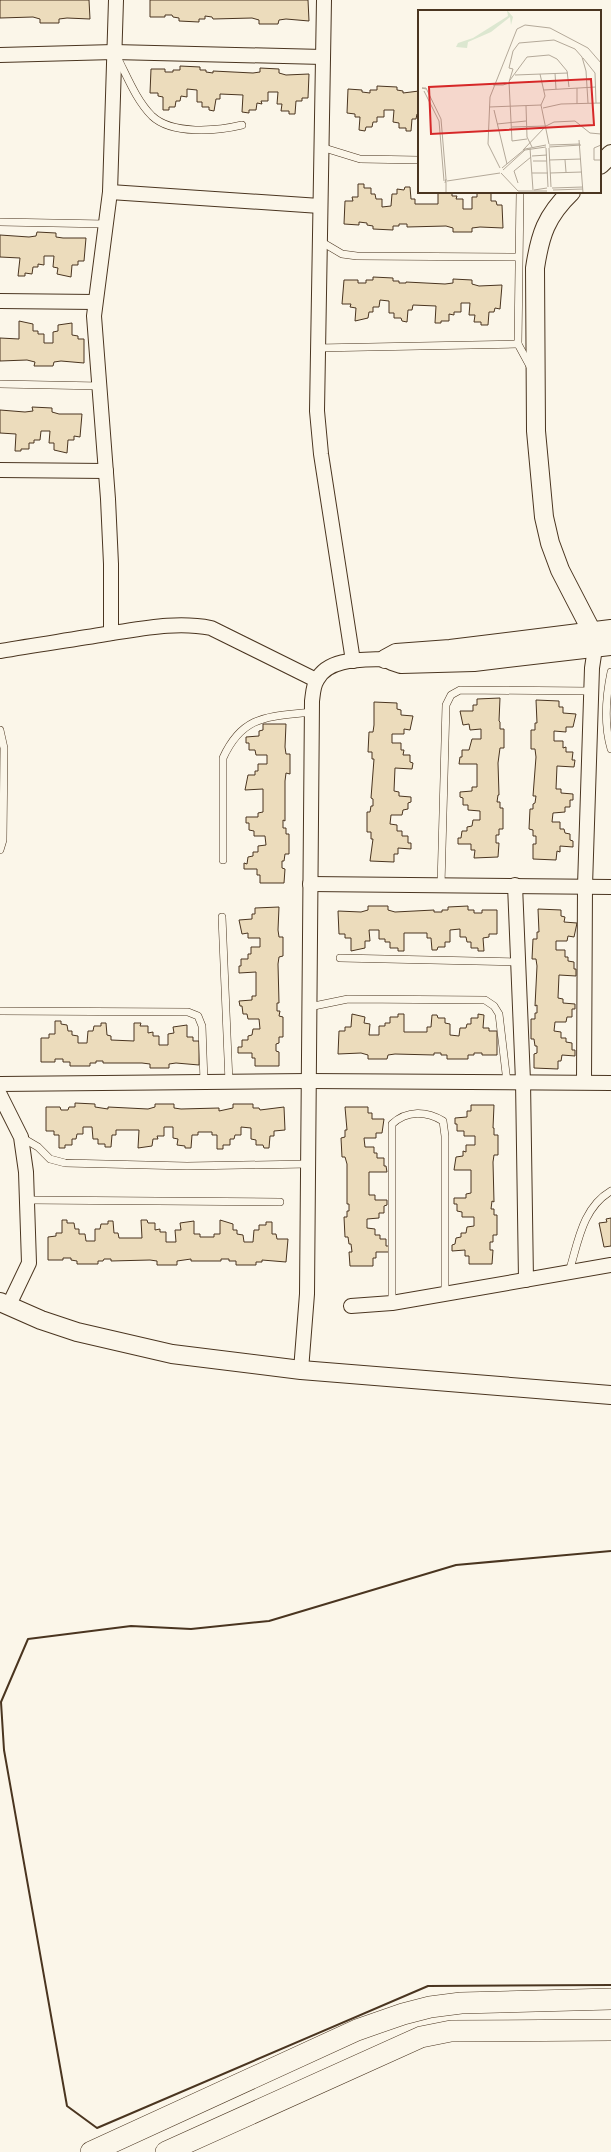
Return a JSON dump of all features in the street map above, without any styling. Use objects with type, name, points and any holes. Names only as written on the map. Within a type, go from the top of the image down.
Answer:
[{"type":"main road","points":[[91,2152],[357,2030],[403,2014],[430,2007],[461,2002],[611,1999]]},
{"type":"main road","points":[[166,2152],[398,2046],[422,2037],[451,2031],[611,2030]]},
{"type":"street","points":[[110,633],[111,564],[95,302],[100,281],[110,192],[116,0]]},
{"type":"street","points":[[324,0],[316,391],[318,432],[353,661]]},
{"type":"street","points":[[0,55],[114,52],[323,57]]},
{"type":"street","points":[[601,164],[611,154]]},
{"type":"street","points":[[110,192],[320,206]]},
{"type":"street","points":[[570,193],[545,224],[539,242],[535,268],[536,431],[544,517],[550,543],[560,570],[591,630],[603,647]]},
{"type":"street","points":[[0,301],[95,302]]},
{"type":"street","points":[[0,470],[106,471]]},
{"type":"street","points":[[0,651],[176,624],[211,628],[316,680]]},
{"type":"street","points":[[386,659],[396,653],[479,646],[591,630],[611,629]]},
{"type":"street","points":[[591,630],[611,640]]},
{"type":"street","points":[[301,1370],[307,1294],[312,712],[316,680],[330,667],[353,661],[386,659],[401,664],[474,662],[603,647]]},
{"type":"street","points":[[584,1082],[585,886],[591,691],[603,647]]},
{"type":"street","points":[[310,884],[611,887]]},
{"type":"street","points":[[515,885],[522,1082],[526,1280]]},
{"type":"street","points":[[0,1084],[309,1081],[611,1083]]},
{"type":"street","points":[[0,1095],[21,1137],[26,1172],[29,1263],[4,1305],[77,1332],[144,1348],[228,1362],[301,1370],[611,1395]]},
{"type":"street","points":[[351,1306],[392,1303],[611,1265]]},
{"type":"lane","points":[[114,52],[142,104],[153,117],[169,125],[192,130],[222,130],[242,125]]},
{"type":"lane","points":[[321,147],[360,159],[418,160]]},
{"type":"lane","points":[[520,193],[518,344],[536,376]]},
{"type":"lane","points":[[0,222],[106,224]]},
{"type":"lane","points":[[319,240],[342,254],[357,256],[518,257]]},
{"type":"lane","points":[[317,348],[518,344]]},
{"type":"lane","points":[[0,384],[100,386]]},
{"type":"lane","points":[[611,672],[607,720],[608,740],[611,749]]},
{"type":"lane","points":[[441,885],[446,705],[451,694],[460,690],[591,691]]},
{"type":"lane","points":[[223,860],[223,758],[230,743],[246,725],[265,717],[312,712]]},
{"type":"lane","points":[[0,730],[4,748],[3,840],[0,850]]},
{"type":"lane","points":[[222,917],[228,1082]]},
{"type":"lane","points":[[340,958],[518,962]]},
{"type":"lane","points":[[310,1007],[348,999],[485,1000],[494,1006],[500,1014],[507,1082]]},
{"type":"lane","points":[[0,1011],[188,1012],[198,1016],[202,1026],[204,1082]]},
{"type":"lane","points":[[392,1303],[392,1124],[400,1117],[413,1113],[432,1115],[443,1121],[445,1136],[445,1294]]},
{"type":"lane","points":[[21,1137],[38,1147],[50,1160],[65,1163],[186,1166],[308,1164]]},
{"type":"lane","points":[[570,1272],[584,1222],[591,1209],[602,1196],[611,1191]]},
{"type":"lane","points":[[27,1200],[280,1202]]},
{"type":"building","points":[[0,0],[89,0],[90,19],[67,18],[59,19],[59,23],[40,23],[40,19],[33,17],[0,18]]},
{"type":"building","points":[[150,0],[308,0],[309,21],[286,19],[279,20],[278,24],[259,24],[259,20],[252,18],[213,19],[212,17],[205,16],[205,19],[199,19],[199,22],[179,21],[179,18],[173,17],[172,15],[165,15],[165,17],[150,17]]},
{"type":"building","points":[[180,66],[200,67],[200,70],[206,70],[206,72],[213,73],[213,71],[253,73],[260,72],[260,68],[279,69],[279,73],[286,75],[309,74],[308,98],[302,98],[302,101],[296,101],[295,114],[289,114],[289,111],[281,111],[282,104],[277,104],[278,92],[268,92],[268,101],[261,101],[262,104],[257,103],[256,110],[249,110],[249,113],[242,112],[243,95],[220,94],[220,99],[216,99],[214,111],[209,110],[209,107],[202,107],[202,102],[197,102],[197,90],[187,89],[187,97],[181,96],[180,101],[176,101],[175,107],[169,107],[169,110],[163,110],[163,97],[158,96],[158,93],[150,93],[151,69],[165,69],[165,72],[173,72],[173,70],[180,70]]},
{"type":"building","points":[[377,86],[397,87],[397,90],[403,91],[403,93],[418,91],[418,114],[416,119],[412,119],[411,131],[406,131],[406,128],[399,128],[399,123],[393,122],[394,110],[384,110],[384,117],[377,117],[377,122],[373,122],[372,127],[366,127],[365,131],[359,130],[360,117],[355,117],[355,114],[347,113],[348,89],[362,90],[362,92],[370,93],[370,90],[377,90]]},
{"type":"building","points":[[358,184],[364,184],[364,188],[371,188],[371,194],[375,194],[376,199],[382,199],[382,207],[391,206],[392,194],[397,194],[397,189],[404,190],[405,187],[410,187],[411,199],[415,199],[415,204],[438,204],[438,193],[452,193],[452,196],[457,196],[456,199],[463,199],[463,209],[472,209],[472,197],[477,197],[477,193],[491,193],[491,201],[496,201],[497,205],[502,205],[503,228],[480,227],[472,228],[472,232],[453,232],[453,228],[446,226],[407,227],[407,224],[399,224],[399,226],[393,226],[393,230],[373,229],[373,226],[367,225],[367,223],[359,222],[359,225],[344,224],[345,201],[353,201],[352,197],[358,197]]},
{"type":"building","points":[[37,232],[56,233],[56,237],[63,238],[86,238],[84,261],[78,261],[78,265],[72,265],[71,277],[57,274],[58,268],[53,267],[54,256],[44,256],[44,265],[38,264],[38,267],[33,267],[32,274],[25,273],[25,276],[18,276],[20,258],[0,257],[0,235],[29,237],[36,236]]},
{"type":"building","points":[[373,277],[393,278],[393,281],[399,281],[399,283],[445,284],[453,283],[453,279],[472,280],[472,284],[479,286],[502,285],[500,309],[495,308],[494,312],[489,312],[488,325],[481,325],[481,322],[474,322],[475,315],[469,315],[470,303],[461,303],[461,312],[454,312],[454,315],[449,314],[449,321],[435,323],[436,306],[413,305],[412,310],[408,310],[407,322],[402,321],[401,318],[394,318],[394,313],[389,313],[389,301],[380,300],[379,307],[373,307],[373,312],[369,312],[368,318],[355,321],[356,308],[350,307],[351,304],[342,304],[344,280],[358,280],[358,283],[366,283],[366,280],[373,280]]},
{"type":"building","points":[[19,321],[33,324],[33,331],[38,331],[38,334],[44,334],[44,343],[53,343],[53,332],[58,331],[58,325],[72,323],[72,335],[78,336],[78,339],[84,339],[84,363],[61,361],[54,362],[53,366],[34,366],[35,362],[27,360],[0,361],[0,338],[19,339]]},
{"type":"building","points":[[32,407],[52,408],[52,412],[59,414],[82,414],[80,437],[74,436],[74,440],[68,440],[67,453],[54,450],[54,443],[49,443],[50,431],[41,431],[40,440],[34,440],[34,443],[29,443],[29,449],[21,449],[21,451],[15,451],[16,434],[0,433],[0,410],[25,412],[33,411]]},
{"type":"building","points":[[500,698],[499,721],[500,729],[504,729],[504,748],[500,748],[498,763],[499,795],[497,802],[500,802],[500,808],[503,808],[503,829],[499,829],[499,835],[496,835],[496,843],[499,843],[498,857],[474,858],[475,850],[471,850],[471,844],[458,844],[458,838],[461,838],[462,831],[467,831],[467,827],[472,826],[473,820],[480,820],[480,811],[468,810],[468,805],[463,805],[463,798],[460,797],[460,792],[472,791],[472,787],[477,787],[477,764],[459,764],[460,757],[462,757],[462,750],[469,750],[472,739],[481,739],[481,729],[470,730],[469,724],[463,725],[460,711],[473,711],[473,705],[477,705],[477,699]]},
{"type":"building","points":[[536,700],[559,701],[559,707],[563,707],[563,713],[576,714],[573,727],[566,727],[566,732],[554,731],[554,741],[563,741],[563,748],[566,747],[566,752],[573,752],[572,760],[575,760],[574,767],[557,766],[556,789],[561,789],[561,793],[573,794],[573,800],[570,800],[570,807],[565,807],[565,812],[553,813],[552,822],[560,822],[560,829],[564,829],[565,833],[570,834],[570,840],[573,841],[573,847],[560,846],[560,852],[557,851],[556,860],[533,859],[533,844],[536,844],[536,836],[533,836],[533,830],[529,829],[530,809],[533,809],[536,796],[533,796],[536,757],[535,749],[531,749],[531,730],[535,730],[535,723],[537,723]]},
{"type":"building","points":[[374,702],[397,703],[397,709],[401,710],[401,715],[413,716],[410,730],[404,729],[404,734],[392,734],[392,743],[401,743],[401,750],[404,750],[403,755],[410,755],[410,762],[413,763],[412,769],[395,768],[394,791],[399,792],[399,796],[411,797],[411,802],[408,803],[408,809],[403,810],[402,815],[391,815],[390,824],[397,825],[397,831],[402,831],[402,836],[408,836],[408,843],[411,843],[411,849],[398,848],[398,854],[394,854],[394,862],[370,861],[373,839],[371,839],[371,832],[367,832],[367,812],[370,812],[371,806],[373,806],[373,799],[371,798],[374,759],[372,759],[372,752],[368,752],[369,732],[373,732],[374,725]]},
{"type":"building","points":[[263,724],[286,724],[285,747],[286,754],[290,754],[290,774],[286,773],[285,781],[285,821],[283,820],[283,828],[286,828],[286,834],[289,834],[289,854],[285,854],[284,861],[282,861],[282,868],[285,869],[284,883],[260,883],[260,875],[257,875],[257,869],[244,869],[244,863],[247,864],[248,857],[253,856],[253,852],[258,852],[258,846],[266,845],[265,836],[254,836],[254,831],[249,830],[249,823],[246,823],[246,817],[258,817],[258,813],[263,812],[263,789],[245,790],[248,775],[255,775],[255,771],[258,771],[258,764],[267,764],[267,755],[256,755],[255,750],[249,750],[249,743],[246,743],[246,737],[259,736],[259,731],[263,730]]},
{"type":"building","points":[[368,906],[388,906],[388,910],[395,912],[434,910],[434,912],[442,912],[442,910],[448,910],[448,907],[468,906],[468,910],[474,910],[474,913],[482,913],[482,910],[497,910],[497,934],[489,934],[489,937],[483,938],[484,951],[478,951],[478,948],[471,948],[471,942],[467,942],[466,937],[460,937],[460,929],[450,930],[450,942],[445,942],[445,947],[438,947],[437,950],[432,950],[431,938],[427,938],[427,933],[404,933],[404,951],[398,951],[398,948],[390,948],[390,942],[385,942],[385,939],[379,939],[379,930],[369,930],[370,941],[365,941],[365,948],[351,951],[351,938],[345,938],[345,934],[339,934],[338,911],[361,912],[368,910]]},
{"type":"building","points":[[279,907],[278,930],[279,937],[283,937],[283,956],[279,957],[278,964],[279,1003],[277,1003],[277,1011],[280,1011],[279,1016],[283,1017],[283,1037],[279,1037],[279,1043],[276,1044],[276,1051],[279,1052],[279,1066],[255,1066],[255,1058],[252,1058],[252,1053],[238,1053],[238,1047],[242,1047],[242,1040],[248,1040],[248,1036],[252,1035],[253,1029],[260,1029],[259,1019],[248,1019],[247,1014],[243,1014],[242,1006],[240,1006],[239,1001],[252,1000],[252,996],[256,996],[256,972],[239,973],[239,966],[241,966],[241,959],[248,959],[248,954],[251,954],[251,947],[260,947],[260,938],[248,938],[248,933],[242,934],[239,920],[252,919],[252,914],[255,914],[255,908]]},
{"type":"building","points":[[538,909],[561,910],[561,916],[565,917],[564,922],[577,923],[574,937],[568,936],[567,941],[556,941],[556,950],[565,950],[565,957],[568,957],[568,961],[574,962],[574,969],[576,969],[576,976],[559,975],[558,998],[563,999],[563,1003],[575,1004],[575,1009],[572,1009],[572,1017],[567,1017],[566,1022],[555,1022],[554,1031],[561,1032],[561,1038],[566,1038],[566,1042],[572,1043],[572,1050],[575,1050],[575,1056],[562,1055],[561,1061],[558,1061],[558,1069],[534,1068],[534,1054],[537,1053],[537,1046],[535,1046],[534,1039],[531,1039],[531,1019],[535,1019],[535,1013],[537,1013],[537,1005],[535,1006],[537,966],[536,959],[532,959],[533,939],[537,939],[537,932],[539,932]]},
{"type":"building","points":[[352,1014],[365,1017],[364,1023],[370,1024],[369,1035],[379,1035],[379,1026],[385,1026],[385,1023],[390,1023],[390,1017],[398,1017],[398,1014],[404,1014],[404,1032],[427,1032],[427,1027],[431,1027],[432,1015],[437,1015],[438,1018],[445,1018],[445,1023],[450,1024],[450,1035],[459,1036],[460,1028],[466,1028],[467,1024],[471,1024],[471,1018],[478,1018],[478,1014],[484,1015],[483,1028],[489,1028],[489,1031],[497,1031],[497,1055],[482,1055],[482,1053],[474,1053],[474,1055],[468,1055],[468,1059],[447,1059],[447,1055],[441,1055],[441,1053],[434,1053],[434,1055],[395,1054],[388,1055],[387,1059],[368,1059],[368,1055],[361,1053],[338,1054],[339,1031],[345,1031],[345,1027],[351,1027]]},
{"type":"building","points":[[55,1021],[61,1021],[61,1024],[67,1025],[68,1031],[72,1031],[72,1035],[78,1036],[78,1043],[87,1043],[88,1031],[93,1031],[94,1026],[101,1026],[101,1023],[106,1023],[107,1035],[111,1036],[111,1040],[134,1041],[134,1023],[141,1023],[140,1026],[148,1026],[148,1033],[153,1032],[153,1036],[159,1036],[159,1045],[168,1045],[168,1034],[174,1033],[173,1027],[187,1025],[187,1037],[193,1037],[193,1041],[199,1041],[199,1065],[176,1063],[169,1064],[169,1068],[150,1068],[150,1064],[142,1063],[103,1063],[103,1061],[96,1061],[96,1063],[90,1063],[90,1066],[70,1066],[70,1062],[63,1062],[63,1059],[55,1059],[55,1062],[41,1062],[41,1038],[49,1038],[49,1034],[55,1034]]},
{"type":"building","points":[[75,1103],[95,1104],[95,1107],[108,1109],[108,1107],[148,1109],[155,1107],[155,1104],[174,1104],[174,1108],[181,1109],[219,1108],[219,1111],[233,1108],[233,1104],[253,1104],[253,1108],[259,1108],[260,1110],[284,1107],[285,1130],[274,1131],[274,1136],[270,1136],[269,1148],[264,1148],[263,1145],[256,1145],[256,1140],[251,1139],[251,1128],[241,1127],[241,1135],[235,1135],[234,1139],[230,1139],[230,1145],[223,1145],[223,1149],[217,1149],[217,1135],[212,1135],[212,1132],[198,1132],[198,1135],[192,1135],[191,1148],[185,1148],[185,1146],[177,1145],[178,1139],[173,1138],[173,1127],[164,1127],[164,1136],[157,1136],[158,1139],[153,1139],[152,1146],[138,1148],[139,1130],[116,1130],[116,1135],[112,1135],[111,1147],[105,1147],[105,1144],[98,1144],[98,1139],[93,1139],[92,1127],[83,1127],[83,1134],[77,1134],[76,1139],[72,1139],[72,1145],[65,1145],[65,1148],[59,1148],[59,1135],[54,1135],[54,1131],[46,1131],[46,1107],[60,1107],[61,1110],[68,1110],[69,1107],[75,1107]]},
{"type":"building","points":[[471,1105],[494,1105],[493,1128],[494,1135],[498,1135],[498,1155],[494,1155],[493,1162],[494,1202],[492,1201],[491,1209],[494,1209],[494,1215],[497,1215],[497,1235],[493,1235],[493,1242],[490,1242],[490,1250],[493,1250],[492,1264],[469,1264],[469,1256],[465,1256],[465,1250],[452,1251],[452,1245],[455,1244],[456,1238],[461,1237],[461,1233],[466,1233],[467,1227],[474,1226],[474,1217],[462,1217],[462,1212],[457,1211],[457,1204],[454,1204],[454,1198],[466,1198],[466,1194],[471,1193],[471,1170],[454,1170],[456,1157],[463,1156],[463,1151],[466,1152],[466,1145],[475,1145],[475,1136],[464,1136],[464,1131],[457,1131],[457,1124],[455,1124],[455,1118],[467,1117],[467,1111],[471,1111]]},
{"type":"building","points":[[345,1107],[368,1107],[368,1113],[372,1113],[372,1119],[384,1119],[382,1133],[376,1133],[376,1138],[364,1138],[365,1147],[374,1147],[374,1153],[377,1153],[377,1158],[384,1158],[384,1166],[386,1166],[387,1172],[369,1172],[369,1195],[375,1195],[375,1200],[387,1200],[387,1205],[384,1206],[384,1213],[379,1213],[379,1218],[367,1219],[367,1228],[375,1229],[375,1235],[380,1235],[380,1239],[386,1239],[386,1246],[389,1246],[390,1252],[376,1252],[376,1258],[373,1258],[373,1266],[350,1266],[349,1252],[352,1252],[348,1237],[345,1237],[344,1217],[347,1217],[347,1211],[349,1211],[349,1204],[347,1204],[347,1164],[345,1157],[342,1157],[341,1138],[345,1137],[345,1130],[347,1130]]},
{"type":"building","points":[[611,1218],[611,1246],[604,1247],[599,1223],[607,1222],[606,1219]]},
{"type":"building","points":[[62,1220],[67,1220],[67,1223],[74,1223],[75,1229],[79,1229],[79,1234],[85,1234],[86,1241],[95,1241],[95,1229],[100,1229],[101,1224],[108,1224],[108,1221],[113,1221],[114,1233],[118,1233],[119,1238],[142,1238],[141,1220],[147,1220],[148,1223],[155,1223],[155,1230],[160,1229],[160,1232],[166,1232],[166,1242],[176,1242],[175,1230],[181,1230],[180,1223],[194,1221],[194,1234],[200,1234],[200,1237],[214,1237],[214,1234],[220,1234],[220,1220],[233,1224],[233,1230],[237,1230],[237,1234],[243,1235],[244,1242],[253,1242],[254,1230],[259,1230],[259,1225],[266,1225],[266,1222],[272,1222],[272,1234],[276,1234],[277,1239],[288,1239],[286,1262],[262,1260],[262,1262],[256,1262],[256,1265],[236,1265],[236,1261],[229,1261],[229,1259],[221,1259],[221,1261],[191,1261],[191,1259],[177,1261],[177,1265],[157,1265],[157,1261],[150,1260],[111,1261],[111,1259],[104,1259],[103,1261],[98,1261],[98,1264],[77,1264],[77,1261],[71,1260],[71,1258],[63,1258],[63,1260],[48,1260],[48,1237],[56,1236],[56,1233],[62,1233]]},
{"type":"wall","points":[[611,1551],[456,1565],[269,1621],[191,1629],[131,1626],[28,1639],[1,1702],[4,1750],[67,2106],[97,2128],[428,1986],[611,1985]]}]
